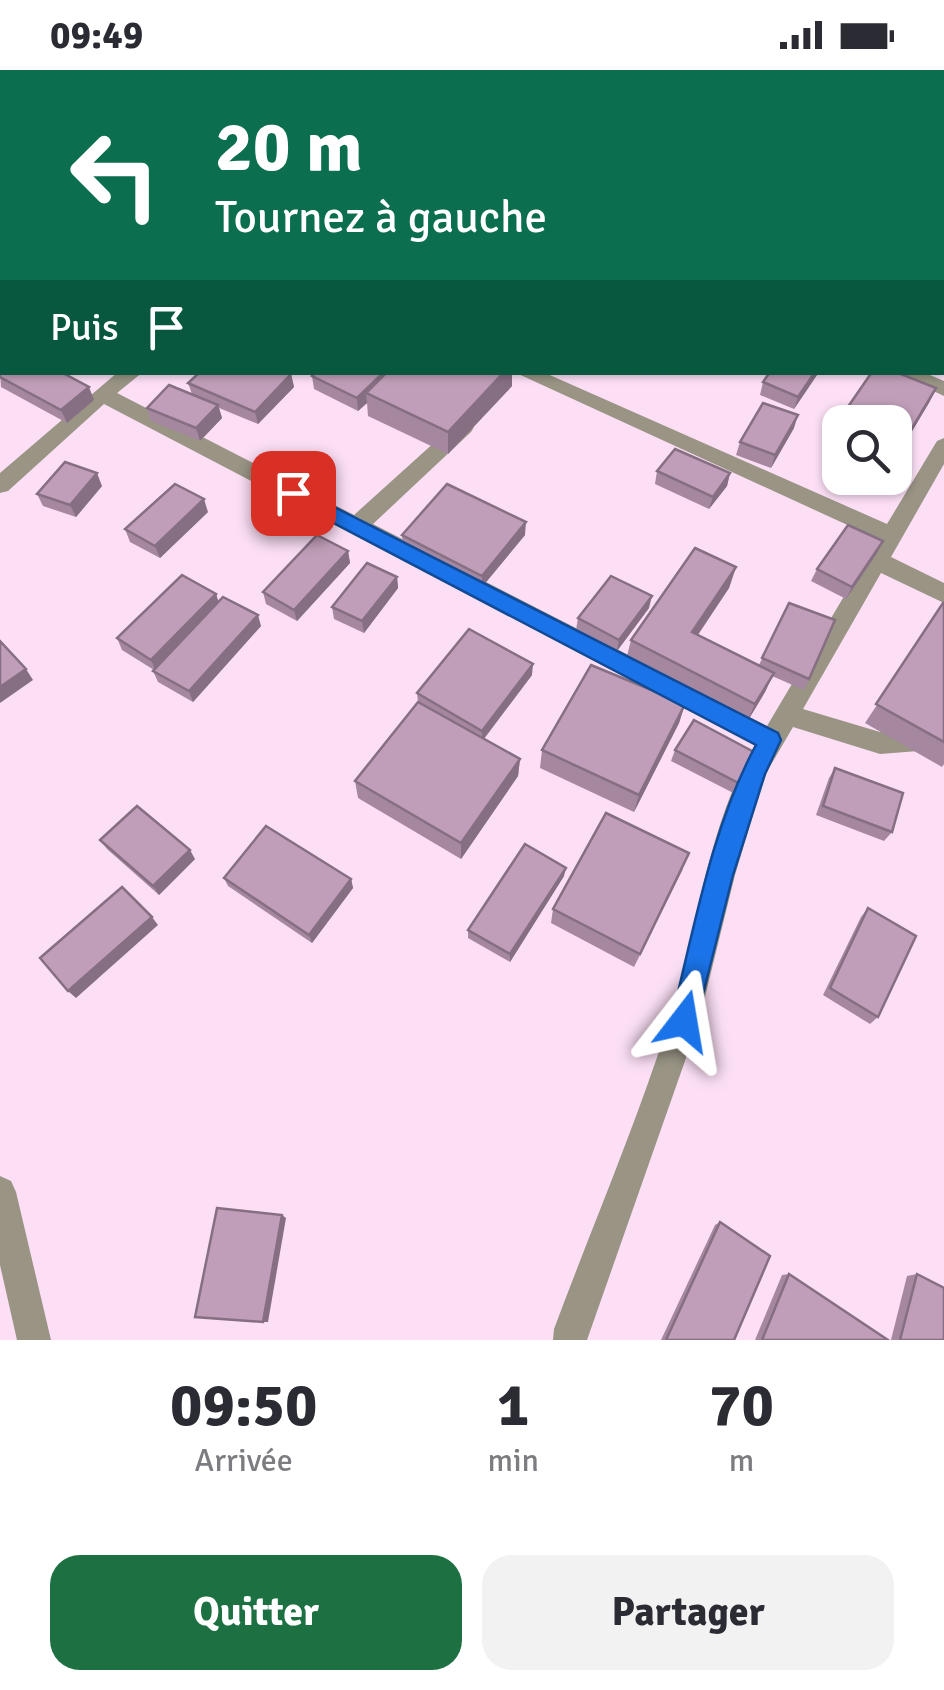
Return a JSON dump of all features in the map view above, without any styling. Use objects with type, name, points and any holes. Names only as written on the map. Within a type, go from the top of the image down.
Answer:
[{"type":"street","points":[[0,485],[102,394],[130,375]]},
{"type":"street","points":[[910,375],[944,389]]},
{"type":"street","points":[[519,377],[890,535]]},
{"type":"street","points":[[102,394],[770,740]]},
{"type":"street","points":[[356,526],[481,411]]},
{"type":"street","points":[[570,1340],[684,1021],[726,858],[753,772],[944,446]]},
{"type":"street","points":[[876,560],[944,594]]},
{"type":"street","points":[[785,713],[870,744],[919,744],[944,738]]},
{"type":"street","points":[[0,1192],[34,1340]]},
{"type":"building","points":[[67,375],[89,387],[61,410],[0,377]]},
{"type":"building","points":[[197,375],[290,375],[255,412],[188,383]]},
{"type":"building","points":[[313,375],[381,375],[357,398]]},
{"type":"building","points":[[384,375],[501,375],[448,432],[366,393]]},
{"type":"building","points":[[768,375],[813,375],[798,397],[763,382]]},
{"type":"building","points":[[870,375],[904,375],[936,388],[912,428],[912,405],[849,405]]},
{"type":"building","points":[[169,385],[218,405],[196,428],[147,408]]},
{"type":"building","points":[[763,403],[798,415],[775,455],[740,442]]},
{"type":"building","points":[[675,449],[730,473],[713,497],[657,471]]},
{"type":"building","points":[[65,462],[97,473],[70,505],[37,494]]},
{"type":"building","points":[[175,484],[204,499],[155,546],[125,529]]},
{"type":"building","points":[[447,484],[526,522],[482,576],[402,535]]},
{"type":"building","points":[[848,525],[883,541],[852,587],[817,569]]},
{"type":"building","points":[[317,535],[348,551],[294,610],[263,592]]},
{"type":"building","points":[[695,548],[736,567],[692,632],[774,673],[755,704],[631,640]]},
{"type":"building","points":[[367,563],[397,577],[362,621],[332,607]]},
{"type":"building","points":[[182,575],[216,594],[151,660],[117,638]]},
{"type":"building","points":[[611,576],[652,596],[619,640],[578,618]]},
{"type":"building","points":[[223,597],[258,615],[189,691],[153,671]]},
{"type":"building","points":[[789,603],[835,620],[809,679],[762,658]]},
{"type":"building","points":[[944,604],[944,742],[876,704]]},
{"type":"building","points":[[469,629],[533,664],[482,731],[417,693]]},
{"type":"building","points":[[0,641],[26,669],[0,687]]},
{"type":"building","points":[[591,665],[685,704],[639,795],[542,750]]},
{"type":"building","points":[[418,702],[520,759],[461,843],[355,781]]},
{"type":"building","points":[[694,720],[769,760],[752,790],[675,750]]},
{"type":"building","points":[[835,768],[903,793],[892,832],[823,806]]},
{"type":"building","points":[[137,806],[190,850],[153,886],[100,840]]},
{"type":"building","points":[[606,813],[689,853],[640,954],[553,909]]},
{"type":"building","points":[[266,826],[351,879],[309,935],[224,878]]},
{"type":"building","points":[[525,844],[566,868],[510,954],[468,930]]},
{"type":"building","points":[[122,887],[152,917],[68,991],[40,958]]},
{"type":"building","points":[[868,908],[916,936],[878,1017],[830,988]]},
{"type":"building","points":[[217,1208],[282,1215],[263,1322],[195,1317]]},
{"type":"building","points":[[720,1222],[770,1256],[734,1340],[666,1340]]},
{"type":"building","points":[[789,1274],[888,1340],[762,1340]]},
{"type":"building","points":[[917,1274],[944,1288],[944,1340],[900,1340]]},
{"type":"route","points":[[293,493],[770,740],[753,772],[721,875],[684,1021]]}]
